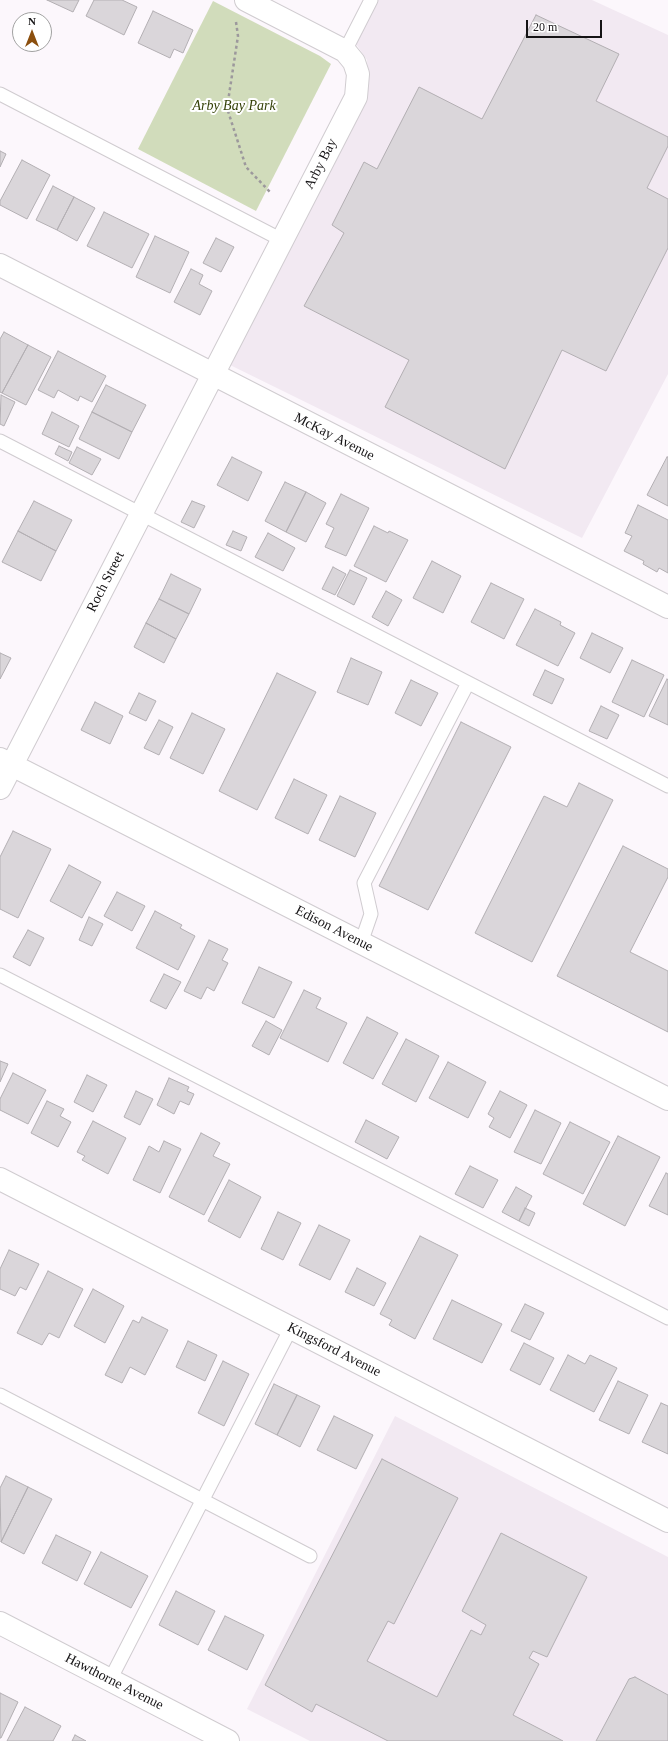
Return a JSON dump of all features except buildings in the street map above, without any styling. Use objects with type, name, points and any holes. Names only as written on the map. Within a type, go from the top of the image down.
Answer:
[{"type":"street","name":"Arby Bay","points":[[213,375],[356,97],[358,74],[354,62],[345,51],[241,8]]},
{"type":"street","name":"McKay Avenue","points":[[0,266],[668,607]]},
{"type":"street","name":"Roch Street","points":[[0,788],[6,762],[141,514],[213,375]]},
{"type":"street","name":"Edison Avenue","points":[[6,762],[668,1099]]},
{"type":"street","name":"Kingsford Avenue","points":[[0,1180],[668,1521]]},
{"type":"street","name":"Hawthorne Avenue","points":[[0,1623],[228,1741]]},
{"type":"lane","points":[[345,51],[371,0]]},
{"type":"lane","points":[[0,94],[282,240]]},
{"type":"lane","points":[[0,441],[668,786]]},
{"type":"lane","points":[[361,943],[371,914],[364,883],[468,683]]},
{"type":"lane","points":[[0,975],[668,1318]]},
{"type":"lane","points":[[110,1680],[291,1328]]},
{"type":"lane","points":[[0,1396],[310,1556]]},
{"type":"path","points":[[241,8],[227,108],[246,167],[270,192]]},
{"type":"shaded area","points":[[374,0],[592,0],[668,35],[668,374],[582,538],[228,364],[368,85],[367,60],[354,41]]},
{"type":"shaded area","points":[[395,1416],[668,1557],[668,1741],[310,1741],[247,1709]]},
{"type":"green space","name":"Arby Bay Park","points":[[213,1],[320,56],[331,64],[256,211],[138,149]]}]
